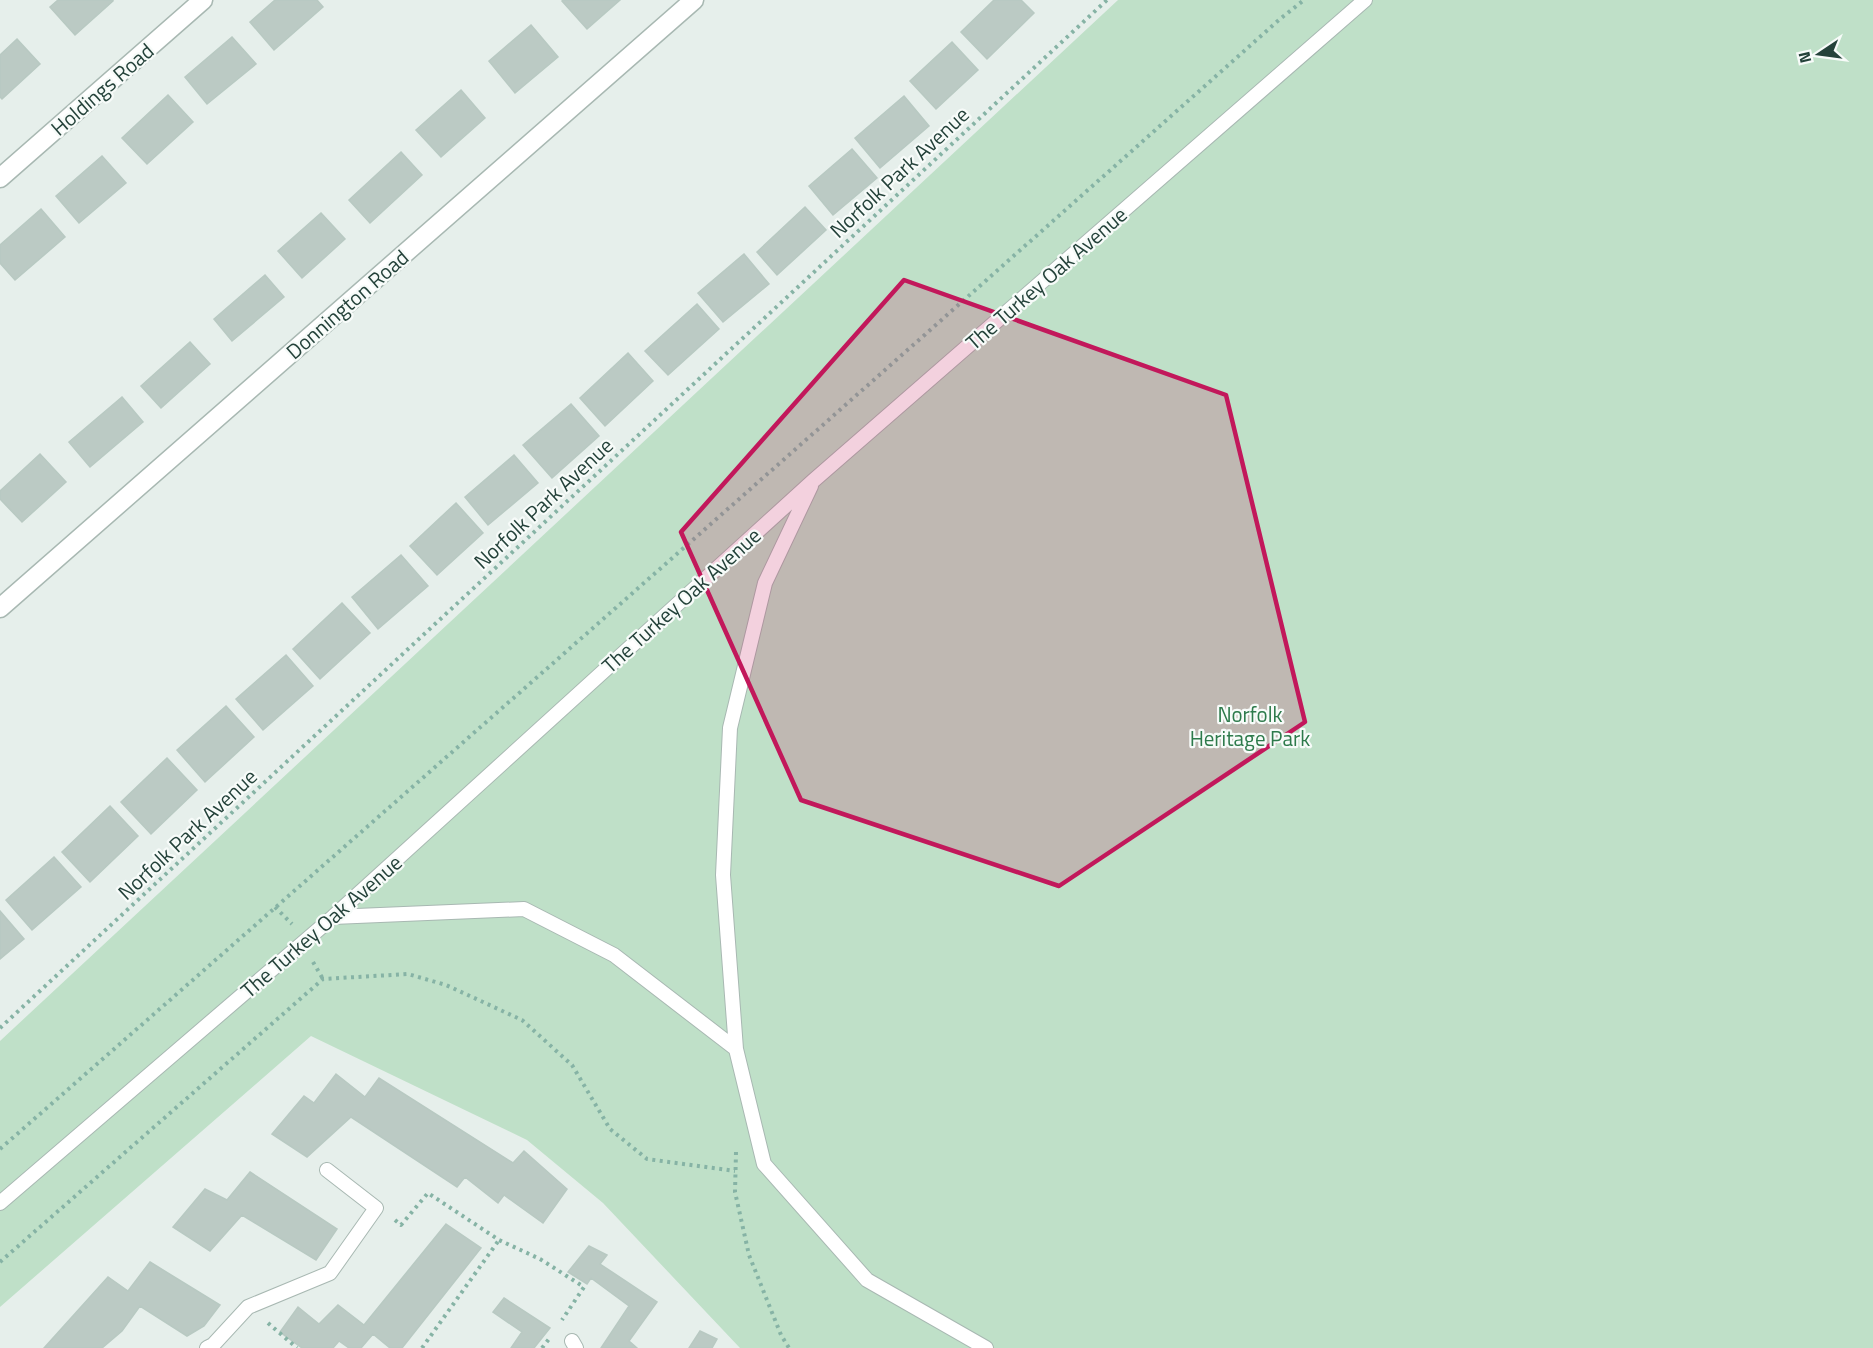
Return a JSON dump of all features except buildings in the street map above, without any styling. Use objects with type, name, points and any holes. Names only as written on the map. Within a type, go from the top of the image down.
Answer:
[{"type":"street","name":"Holdings Road","points":[[0,178],[203,0]]},
{"type":"street","name":"Donnington Road","points":[[0,608],[694,0]]},
{"type":"lane","name":"The Turkey Oak Avenue","points":[[0,1203],[333,917],[813,481],[1365,0]]},
{"type":"lane","points":[[813,481],[765,583],[730,728],[723,875],[736,1049],[764,1164],[867,1280],[986,1348]]},
{"type":"lane","points":[[333,917],[524,909],[614,955],[736,1049]]},
{"type":"lane","points":[[207,1348],[213,1345],[248,1306],[330,1273],[376,1208],[327,1170]]},
{"type":"path","name":"Norfolk Park Avenue","points":[[0,1028],[1107,0]]},
{"type":"path","points":[[0,1149],[1304,0]]},
{"type":"path","points":[[0,1262],[323,980],[408,974],[447,985],[522,1020],[572,1065],[610,1129],[647,1160],[735,1171]]},
{"type":"path","points":[[736,1149],[735,1192],[749,1255],[781,1335],[789,1348]]},
{"type":"path","points":[[376,1208],[401,1225],[428,1192],[500,1240],[540,1259],[584,1287],[561,1321]]},
{"type":"path","points":[[422,1348],[500,1240]]},
{"type":"path","points":[[248,1306],[297,1348]]},
{"type":"path","points":[[542,1348],[555,1330]]},
{"type":"highlighted area","points":[[904,280],[1226,395],[1305,722],[1059,886],[801,800],[681,532]]},
{"type":"green space","name":"Norfolk Heritage Park","points":[[1118,0],[1873,0],[1873,1348],[740,1348],[603,1203],[527,1140],[311,1036],[0,1307],[0,1041]]}]
